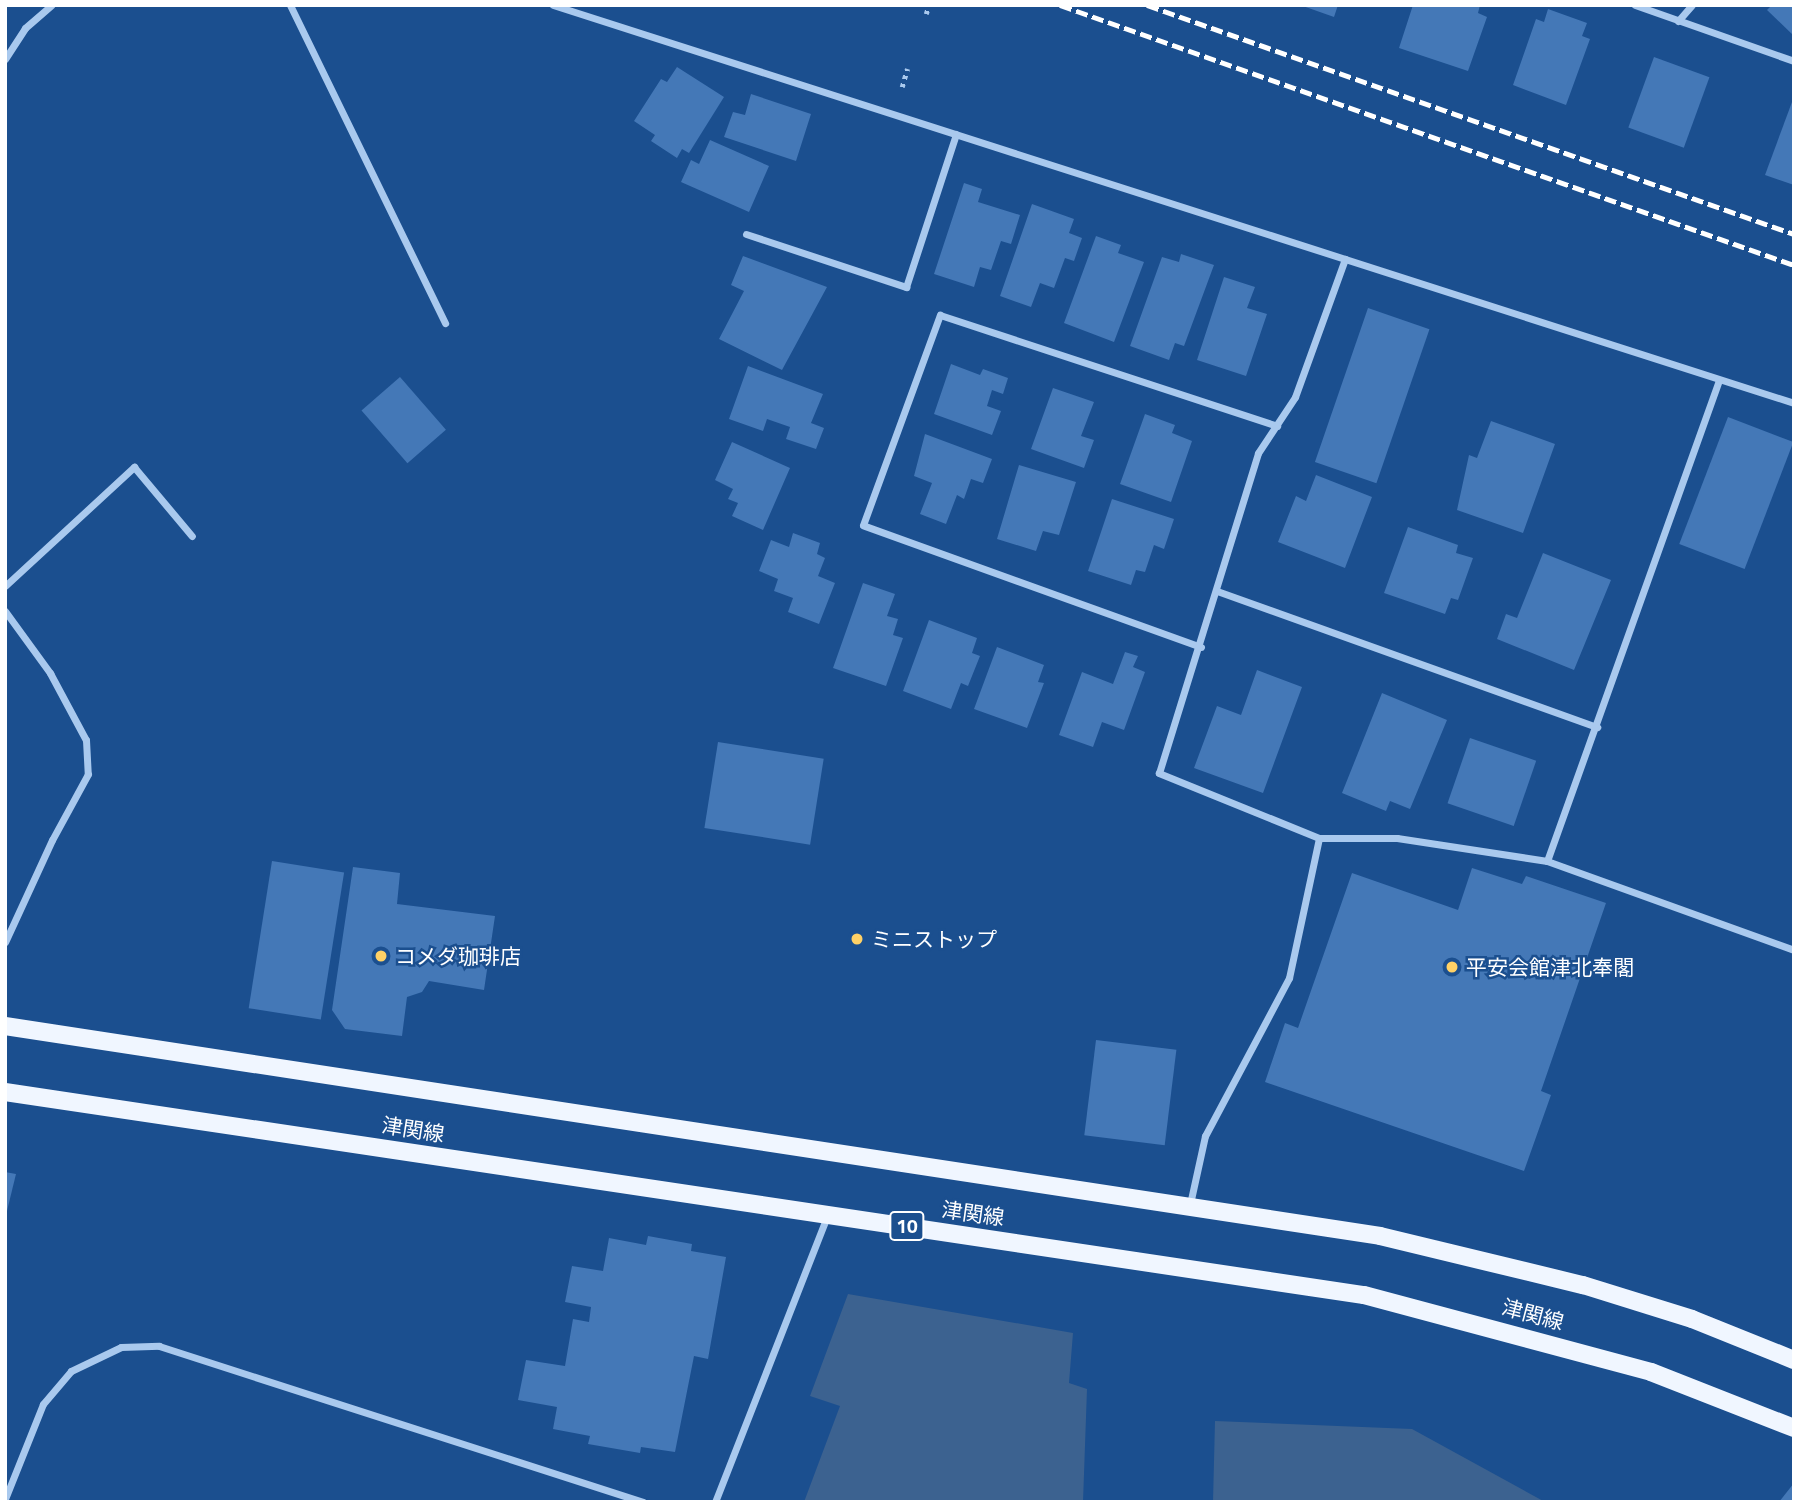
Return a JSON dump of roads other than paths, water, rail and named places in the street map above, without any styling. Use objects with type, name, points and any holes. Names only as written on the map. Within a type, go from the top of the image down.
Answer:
[{"type":"main road","name":"津関線","points":[[5,1026],[1190,1204],[1380,1237],[1583,1285],[1692,1319],[1794,1360]]},
{"type":"main road","name":"津関線","points":[[5,1092],[1364,1295],[1651,1372],[1794,1428]]},
{"type":"street","points":[[5,60],[25,28],[51,5]]},
{"type":"street","points":[[290,5],[445,323]]},
{"type":"street","points":[[553,5],[1794,403]]},
{"type":"street","points":[[1635,5],[1794,61]]},
{"type":"street","points":[[1678,21],[1692,5]]},
{"type":"street","points":[[746,234],[906,287],[956,134]]},
{"type":"street","points":[[1345,259],[1295,397],[1258,453],[1201,647],[1159,773],[1320,838],[1397,838],[1547,861],[1794,950]]},
{"type":"street","points":[[1201,647],[863,525],[940,315],[1277,426]]},
{"type":"street","points":[[1547,861],[1719,380]]},
{"type":"street","points":[[5,586],[134,467],[192,536]]},
{"type":"street","points":[[1217,591],[1597,727]]},
{"type":"street","points":[[5,611],[50,673],[86,740],[88,774],[52,840],[5,942]]},
{"type":"street","points":[[1190,1204],[1205,1136],[1289,978],[1320,838]]},
{"type":"street","points":[[715,1502],[827,1215]]},
{"type":"street","points":[[5,1499],[43,1404],[71,1371],[121,1347],[159,1346],[643,1502]]},
{"type":"water","points":[[848,1294],[1073,1333],[1069,1383],[1087,1389],[1083,1502],[804,1502],[840,1406],[810,1396]]},
{"type":"water","points":[[1215,1421],[1412,1429],[1545,1502],[1213,1502]]},
{"type":"railway","points":[[1060,5],[1794,265]]},
{"type":"railway","points":[[1147,5],[1794,234]]},
{"type":"place","name":"ミニストップ","points":[[857,939]]},
{"type":"place","name":"コメダ珈琲店","points":[[381,956]]},
{"type":"place","name":"平安会館津北奉閣","points":[[1452,967]]}]
